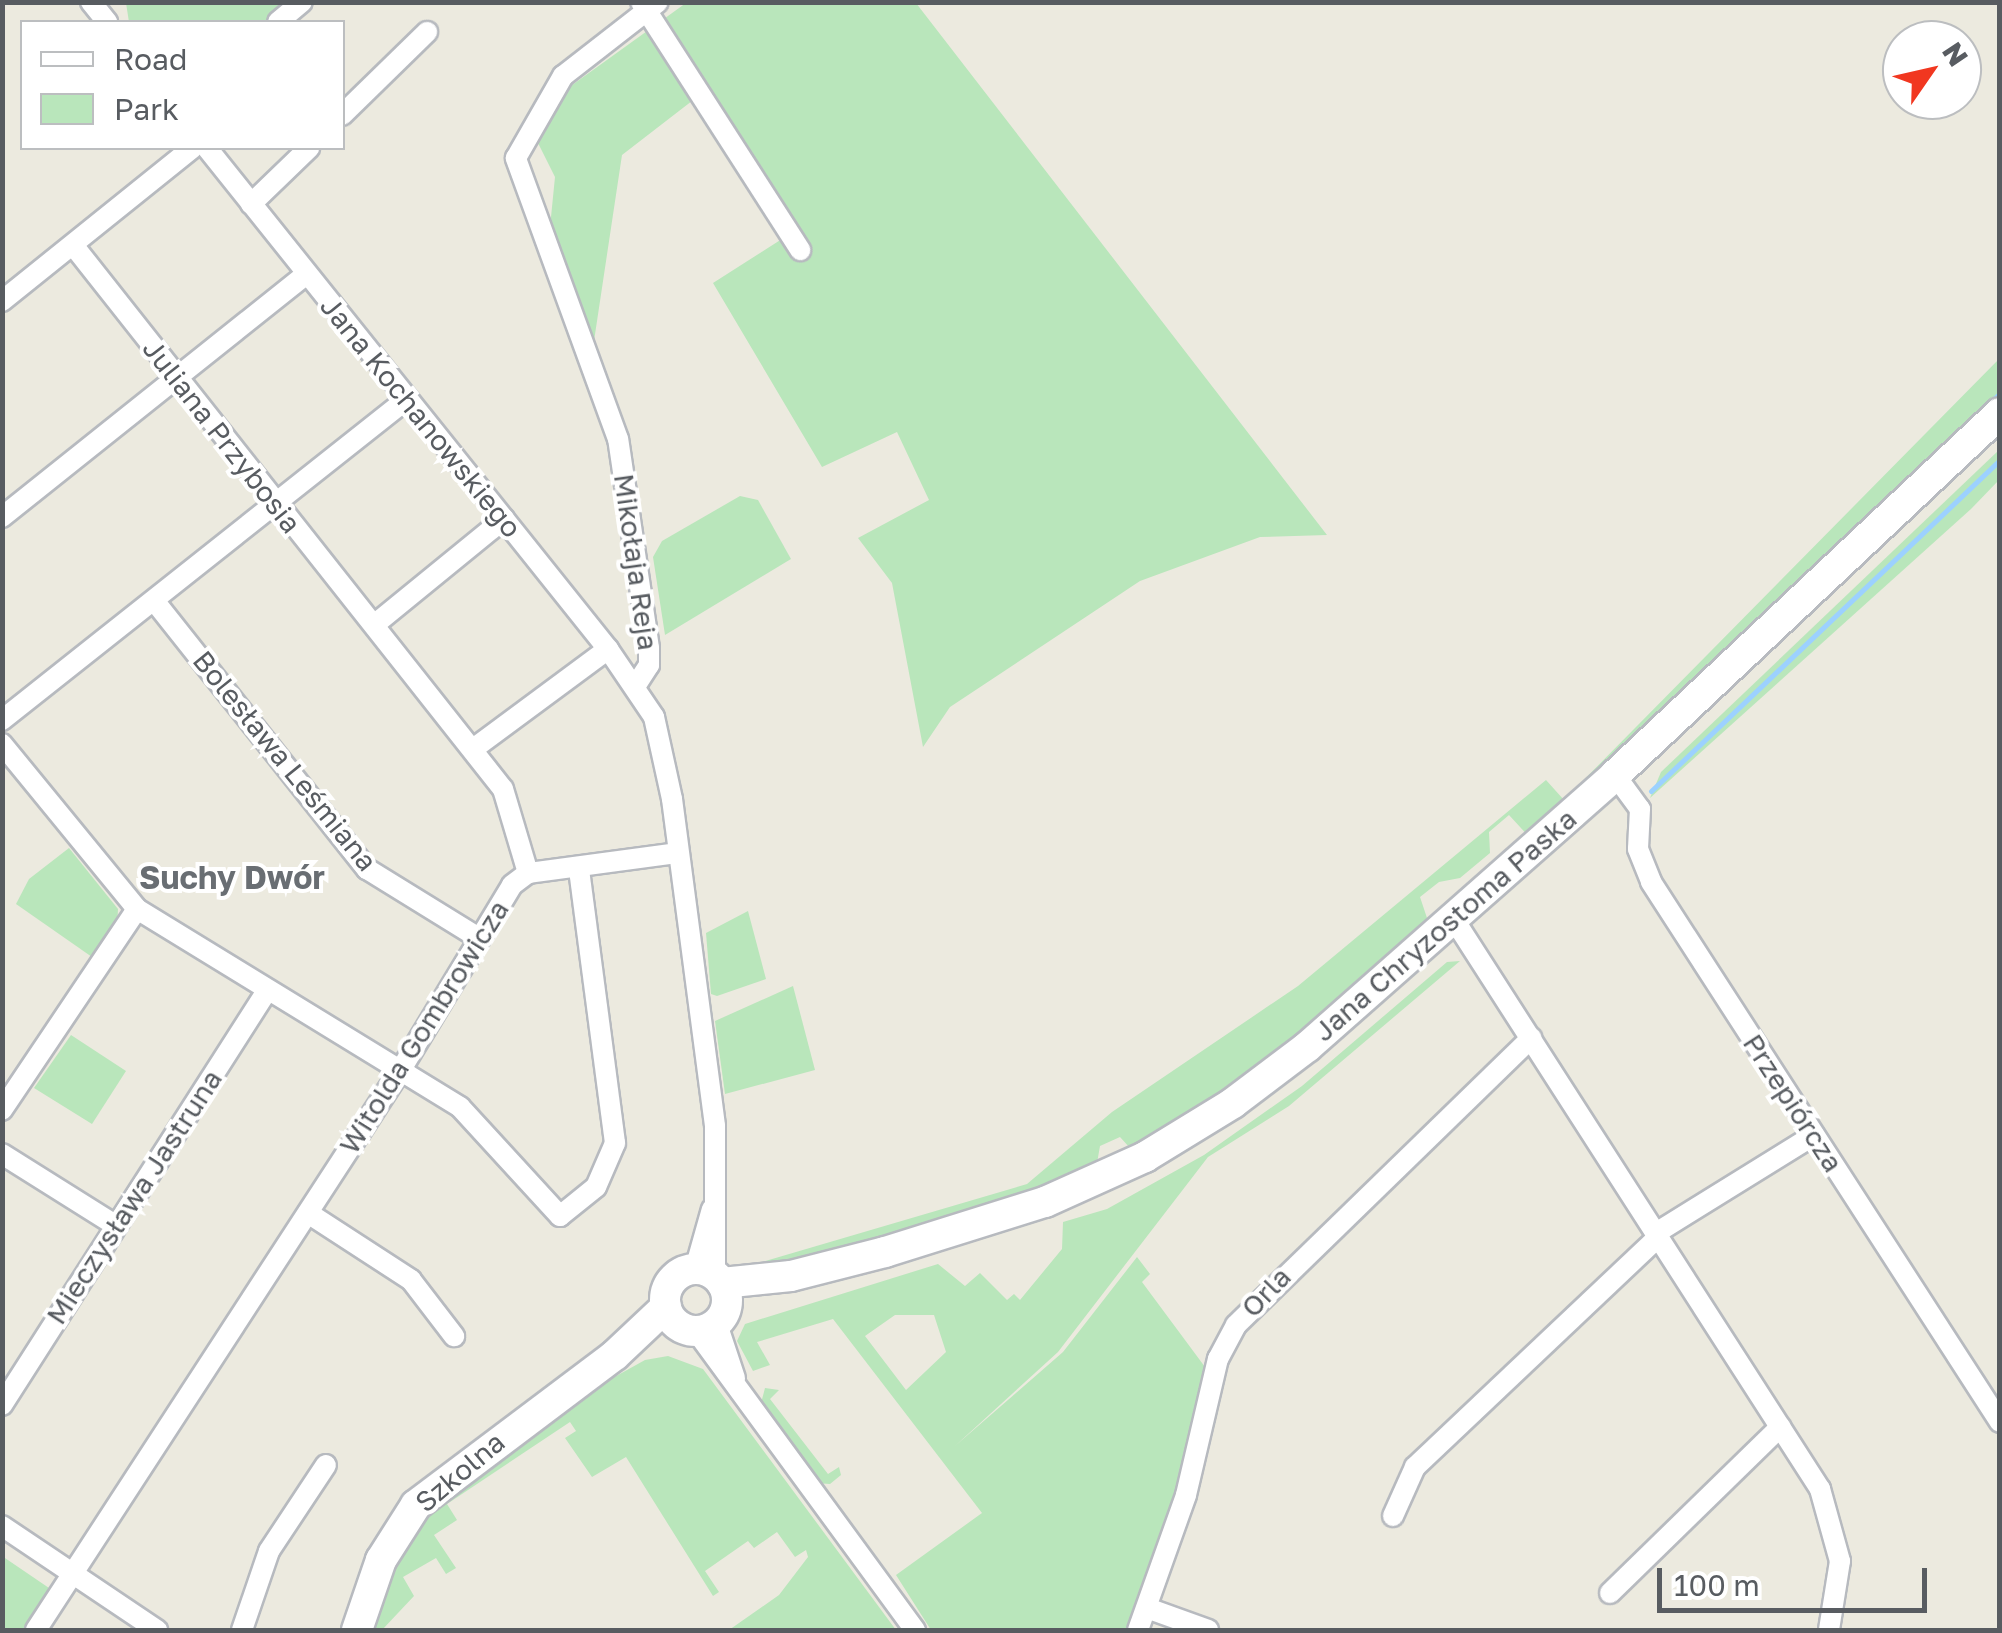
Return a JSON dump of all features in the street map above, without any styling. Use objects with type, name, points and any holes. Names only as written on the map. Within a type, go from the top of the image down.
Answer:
[{"type":"street","points":[[280,20],[302,2]]},
{"type":"street","points":[[649,5],[800,250]]},
{"type":"street","name":"Mikołaja Reja","points":[[649,5],[563,76],[516,158],[618,439],[649,648],[649,664],[636,685],[654,717],[678,853],[718,1188],[702,1303]]},
{"type":"street","points":[[345,112],[427,32]]},
{"type":"street","points":[[2,301],[190,150]]},
{"type":"street","name":"Jana Kochanowskiego","points":[[209,150],[636,685]]},
{"type":"street","points":[[251,204],[307,150]]},
{"type":"street","name":"Juliana Przybosia","points":[[73,245],[503,789],[528,872]]},
{"type":"street","points":[[3,516],[306,274]]},
{"type":"street","points":[[2,720],[156,602],[407,399]]},
{"type":"street","name":"Jana Chryzostoma Paska","points":[[702,1303],[980,1224],[1145,1156],[1307,1047],[1615,775],[2000,414]]},
{"type":"street","points":[[374,625],[504,520]]},
{"type":"street","name":"Bolesława Leśmiana","points":[[156,602],[367,868],[478,937]]},
{"type":"street","points":[[473,748],[608,649]]},
{"type":"street","points":[[2,744],[138,910],[460,1107],[560,1216],[596,1187],[615,1143],[579,868]]},
{"type":"street","name":"Przepiórcza","points":[[1615,775],[1640,810],[1638,849],[1651,882],[2000,1422]]},
{"type":"street","name":"Witolda Gombrowicza","points":[[36,1630],[400,1070],[478,937],[528,872],[678,853]]},
{"type":"street","points":[[2,1110],[138,910]]},
{"type":"street","points":[[1452,918],[1820,1489],[1836,1531],[1839,1582],[1829,1630]]},
{"type":"street","name":"Mieczysława Jastruna","points":[[2,1405],[267,991]]},
{"type":"street","name":"Orla","points":[[1138,1630],[1186,1495],[1214,1374],[1236,1325],[1531,1038]]},
{"type":"street","points":[[1393,1516],[1415,1467],[1657,1235],[1814,1135]]},
{"type":"street","points":[[2,1154],[114,1225]]},
{"type":"street","points":[[308,1213],[411,1280],[454,1336]]},
{"type":"street","points":[[702,1303],[738,1390],[915,1630]]},
{"type":"street","name":"Szkolna","points":[[357,1630],[381,1560],[416,1506],[615,1355],[702,1303]]},
{"type":"street","points":[[1610,1593],[1780,1428]]},
{"type":"street","points":[[242,1630],[269,1551],[326,1465]]},
{"type":"street","points":[[2,1526],[158,1630]]},
{"type":"street","points":[[1146,1608],[1208,1630]]},
{"type":"green space","points":[[126,3],[292,3],[271,20],[129,20]]},
{"type":"green space","points":[[686,3],[916,3],[1327,535],[1260,537],[1140,581],[950,707],[923,747],[892,583],[858,538],[929,500],[897,432],[822,467],[713,283],[796,230],[701,94],[622,155],[594,341],[550,227],[555,177],[538,143],[568,88]]},
{"type":"green space","points":[[1999,359],[1999,400],[1530,838],[1509,815],[1489,832],[1490,853],[1460,878],[1439,882],[1420,897],[1428,921],[1304,1038],[1144,1147],[1130,1148],[1120,1137],[1100,1146],[1097,1163],[1004,1208],[763,1268],[762,1262],[1027,1184],[1112,1112],[1298,986],[1546,780],[1564,800]]},
{"type":"green space","points":[[1999,450],[1999,480],[1971,509],[1650,798],[1661,772]]},
{"type":"green space","points":[[740,496],[758,500],[791,559],[665,635],[653,557],[662,541]]},
{"type":"green space","points":[[69,848],[118,909],[117,928],[92,957],[16,904],[29,879]]},
{"type":"green space","points":[[748,911],[766,979],[717,996],[711,994],[706,933]]},
{"type":"green space","points":[[1460,961],[1289,1106],[1208,1157],[1058,1352],[955,1446],[1063,1352],[1137,1257],[1150,1274],[1142,1282],[1205,1367],[1173,1512],[1128,1630],[931,1630],[896,1575],[982,1513],[833,1319],[757,1342],[770,1365],[753,1371],[737,1341],[745,1324],[938,1264],[965,1286],[980,1273],[1007,1300],[1014,1294],[1020,1300],[1062,1249],[1063,1222],[1107,1209],[1204,1155],[1302,1086],[1447,962]],"holes":[[[895,1315],[934,1315],[946,1352],[906,1390],[865,1336]]]},
{"type":"green space","points":[[793,986],[815,1070],[725,1094],[715,1021]]},
{"type":"green space","points":[[71,1035],[126,1071],[92,1124],[34,1088]]},
{"type":"green space","points":[[668,1356],[703,1369],[896,1630],[729,1630],[779,1595],[808,1557],[806,1550],[795,1557],[777,1532],[754,1548],[748,1541],[705,1571],[719,1592],[713,1596],[626,1457],[592,1477],[565,1438],[576,1431],[570,1422],[447,1504],[457,1520],[434,1535],[456,1568],[446,1574],[436,1558],[403,1577],[414,1596],[382,1630],[368,1630],[394,1562],[432,1505],[591,1390],[645,1360]]},
{"type":"green space","points":[[765,1388],[779,1390],[770,1399],[828,1474],[839,1467],[841,1475],[830,1484],[815,1483],[760,1407]]},
{"type":"green space","points":[[2,1556],[49,1588],[25,1630],[3,1630]]},
{"type":"waterway","points":[[1836,547],[2000,393]]},
{"type":"waterway","points":[[1651,791],[2000,460]]},
{"type":"district","name":"Suchy Dwór","points":[[232,877]]}]
